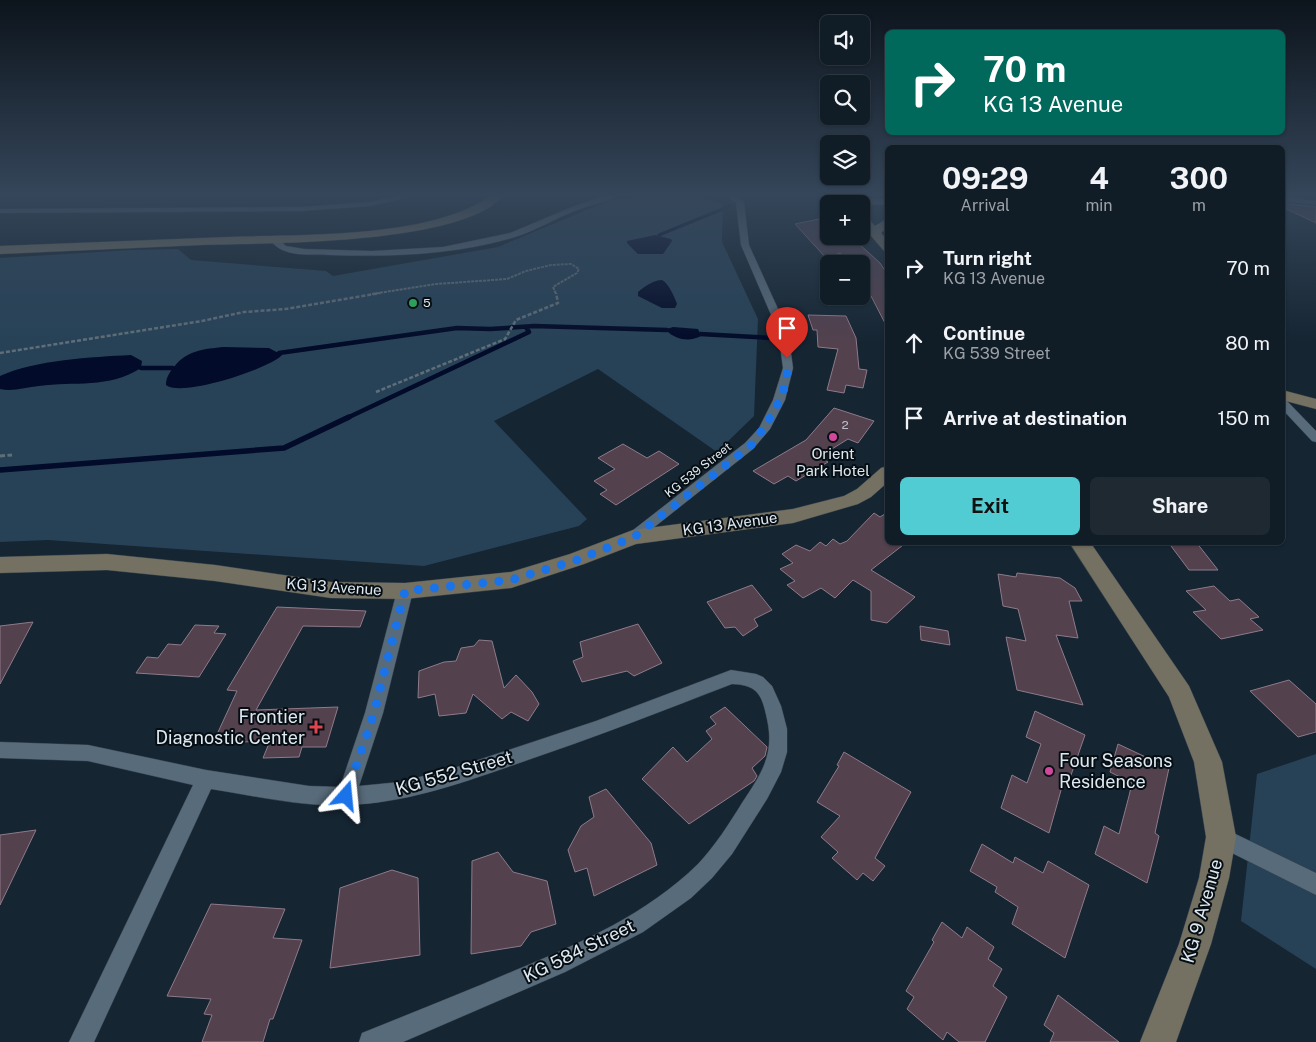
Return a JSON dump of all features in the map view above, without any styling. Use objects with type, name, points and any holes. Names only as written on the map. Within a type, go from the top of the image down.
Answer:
[{"type":"main road","points":[[0,250],[147,245]]},
{"type":"main road","points":[[1285,396],[1316,404]]},
{"type":"main road","name":"KG 13 Avenue","points":[[0,565],[107,562],[214,573],[331,590],[405,591],[511,580],[577,560],[634,537],[793,516],[851,500],[864,493],[885,475]]},
{"type":"main road","name":"KG 9 Avenue","points":[[1082,545],[1180,693],[1208,762],[1221,837],[1214,878],[1195,944],[1158,1042]]},
{"type":"street","points":[[277,245],[285,248],[308,251],[396,254],[451,249],[470,245]]},
{"type":"street","name":"KG 539 Street","points":[[634,537],[750,446],[764,429],[779,400],[788,368],[782,331],[745,245]]},
{"type":"street","points":[[1285,405],[1316,438]]},
{"type":"street","points":[[346,796],[374,713],[405,591]]},
{"type":"street","name":"KG 552 Street","points":[[0,750],[88,753],[206,779],[308,795],[346,796],[400,791],[451,778],[598,728],[731,677],[748,677]]},
{"type":"street","name":"KG 584 Street","points":[[371,1042],[404,1030],[550,968],[622,933],[673,898],[704,871],[726,847],[770,776],[778,757],[780,733],[770,699],[762,685],[748,677]]},
{"type":"street","points":[[81,1042],[206,779]]},
{"type":"street","points":[[1221,837],[1316,884]]},
{"type":"path","points":[[0,353],[33,350],[84,339],[202,321],[244,312],[286,309],[350,296],[436,284],[507,279],[526,271],[551,265],[571,264],[579,269],[577,273],[556,283],[553,288],[558,303],[516,320],[505,339],[376,392]]},
{"type":"path","points":[[0,456],[12,455]]},
{"type":"shaded area","points":[[504,245],[723,245],[758,319],[754,416],[717,452],[598,369],[494,421],[587,519],[579,526],[424,566],[48,540],[0,542],[0,258],[178,249],[191,260],[326,271],[333,276]]},
{"type":"shaded area","points":[[629,245],[669,245],[663,254],[638,254]]},
{"type":"shaded area","points":[[662,280],[673,294],[677,304],[675,308],[662,308],[638,296],[638,292],[646,286],[655,281]]},
{"type":"shaded area","points":[[673,327],[698,329],[701,336],[692,339],[679,338],[667,331],[667,329]]},
{"type":"shaded area","points":[[224,347],[269,348],[282,355],[274,361],[244,374],[206,385],[175,388],[166,385],[171,371],[184,357],[196,351]]},
{"type":"shaded area","points":[[131,355],[142,361],[141,368],[129,375],[116,379],[104,382],[52,385],[15,390],[0,389],[0,376],[30,366],[64,360]]},
{"type":"shaded area","points":[[1316,754],[1316,969],[1241,921],[1257,774]]},
{"type":"building","points":[[814,245],[860,245],[880,263],[885,270],[885,323],[870,296],[870,255],[841,255],[840,253],[823,255]]},
{"type":"building","points":[[808,315],[846,316],[856,338],[859,369],[867,370],[863,388],[846,385],[844,393],[827,390],[838,349],[818,347],[817,330],[813,330]]},
{"type":"building","points":[[834,408],[874,421],[858,443],[848,439],[819,457],[828,462],[796,481],[788,476],[774,484],[753,471],[806,440]]},
{"type":"building","points":[[623,444],[647,458],[659,451],[679,464],[616,505],[600,494],[607,490],[594,481],[615,469],[598,458]]},
{"type":"building","points":[[874,513],[880,517],[885,514],[885,545],[903,545],[871,570],[915,597],[887,623],[871,620],[871,591],[853,580],[835,598],[821,588],[803,598],[787,585],[795,581],[780,569],[793,563],[782,554],[796,545],[810,551],[820,542],[826,546],[833,539],[840,544],[847,541]]},
{"type":"building","points":[[1170,545],[1198,545],[1218,570],[1189,570]]},
{"type":"building","points":[[1017,573],[1060,578],[1075,588],[1082,601],[1069,601],[1078,638],[1056,635],[1083,705],[1017,690],[1006,637],[1026,641],[1018,609],[1003,606],[998,574],[1016,577]]},
{"type":"building","points":[[752,585],[772,610],[754,619],[758,626],[743,636],[735,627],[725,628],[707,602]]},
{"type":"building","points":[[1214,586],[1230,601],[1239,599],[1259,617],[1250,619],[1263,630],[1221,639],[1193,612],[1206,610],[1186,591]]},
{"type":"building","points":[[277,607],[366,611],[360,627],[303,626],[256,710],[338,707],[326,747],[302,747],[299,757],[263,758],[270,741],[213,743],[237,691],[227,690]]},
{"type":"building","points":[[33,622],[0,684],[0,626]]},
{"type":"building","points":[[638,624],[662,663],[634,676],[627,671],[582,682],[573,661],[583,657],[580,642]]},
{"type":"building","points":[[195,625],[219,626],[214,633],[226,634],[199,677],[136,673],[147,657],[158,658],[168,644],[181,645]]},
{"type":"building","points":[[920,626],[948,631],[950,645],[921,640]]},
{"type":"building","points":[[479,640],[492,641],[504,688],[516,675],[532,692],[539,704],[528,721],[511,712],[502,719],[473,694],[466,713],[439,716],[435,694],[418,698],[419,671],[444,662],[456,661],[461,648],[474,646]]},
{"type":"building","points":[[1289,680],[1316,704],[1316,732],[1298,737],[1250,691]]},
{"type":"building","points":[[725,707],[767,747],[765,756],[752,768],[757,776],[754,781],[689,824],[642,779],[673,747],[687,762],[712,739],[706,731],[716,724],[710,717]]},
{"type":"building","points":[[1035,711],[1085,735],[1070,778],[1065,776],[1049,833],[1001,808],[1012,775],[1027,783],[1041,744],[1026,737]]},
{"type":"building","points":[[1118,744],[1169,768],[1155,833],[1159,836],[1147,883],[1095,854],[1104,826],[1119,834],[1132,783],[1110,772]]},
{"type":"building","points":[[844,752],[911,792],[875,858],[885,866],[873,881],[863,873],[857,880],[832,858],[838,852],[821,837],[840,816],[817,802],[839,766],[837,765]]},
{"type":"building","points":[[606,789],[651,843],[657,865],[594,896],[587,868],[575,872],[568,850],[581,826],[594,817],[589,797]]},
{"type":"building","points":[[36,830],[0,905],[0,835]]},
{"type":"building","points":[[982,844],[1013,863],[1015,857],[1043,873],[1048,861],[1089,885],[1065,958],[1012,924],[1018,907],[995,892],[997,887],[970,871]]},
{"type":"building","points":[[498,852],[513,872],[547,881],[556,924],[531,932],[521,946],[471,954],[472,861]]},
{"type":"building","points":[[392,870],[418,878],[420,955],[330,968],[340,888]]},
{"type":"building","points":[[211,904],[285,909],[273,938],[302,940],[273,1019],[270,1019],[263,1042],[202,1042],[212,1015],[204,1014],[211,999],[167,996]]},
{"type":"building","points":[[942,922],[962,938],[967,927],[994,947],[988,959],[1002,969],[993,986],[1007,997],[985,1042],[959,1042],[947,1032],[943,1040],[907,1009],[914,997],[906,991],[934,942],[932,940]]},
{"type":"building","points":[[1058,995],[1119,1042],[1050,1042],[1054,1033],[1044,1025]]},
{"type":"waterway","points":[[279,353],[457,328],[490,329],[534,326],[667,330]]},
{"type":"waterway","points":[[347,418],[529,332],[526,327]]},
{"type":"waterway","points":[[700,334],[772,338]]},
{"type":"waterway","points":[[141,368],[173,368]]},
{"type":"waterway","points":[[0,470],[284,448],[349,417]]},
{"type":"place","name":"5","points":[[413,303]]},
{"type":"place","name":"Orient Park Hotel","points":[[833,437]]},
{"type":"place","name":"Frontier Diagnostic Center","points":[[316,727]]},
{"type":"place","name":"Four Seasons Residence","points":[[1049,771]]},
{"type":"route","points":[[346,796],[374,713],[405,591],[511,580],[577,560],[634,537],[750,446],[764,429],[779,400],[788,368],[787,358]]}]
